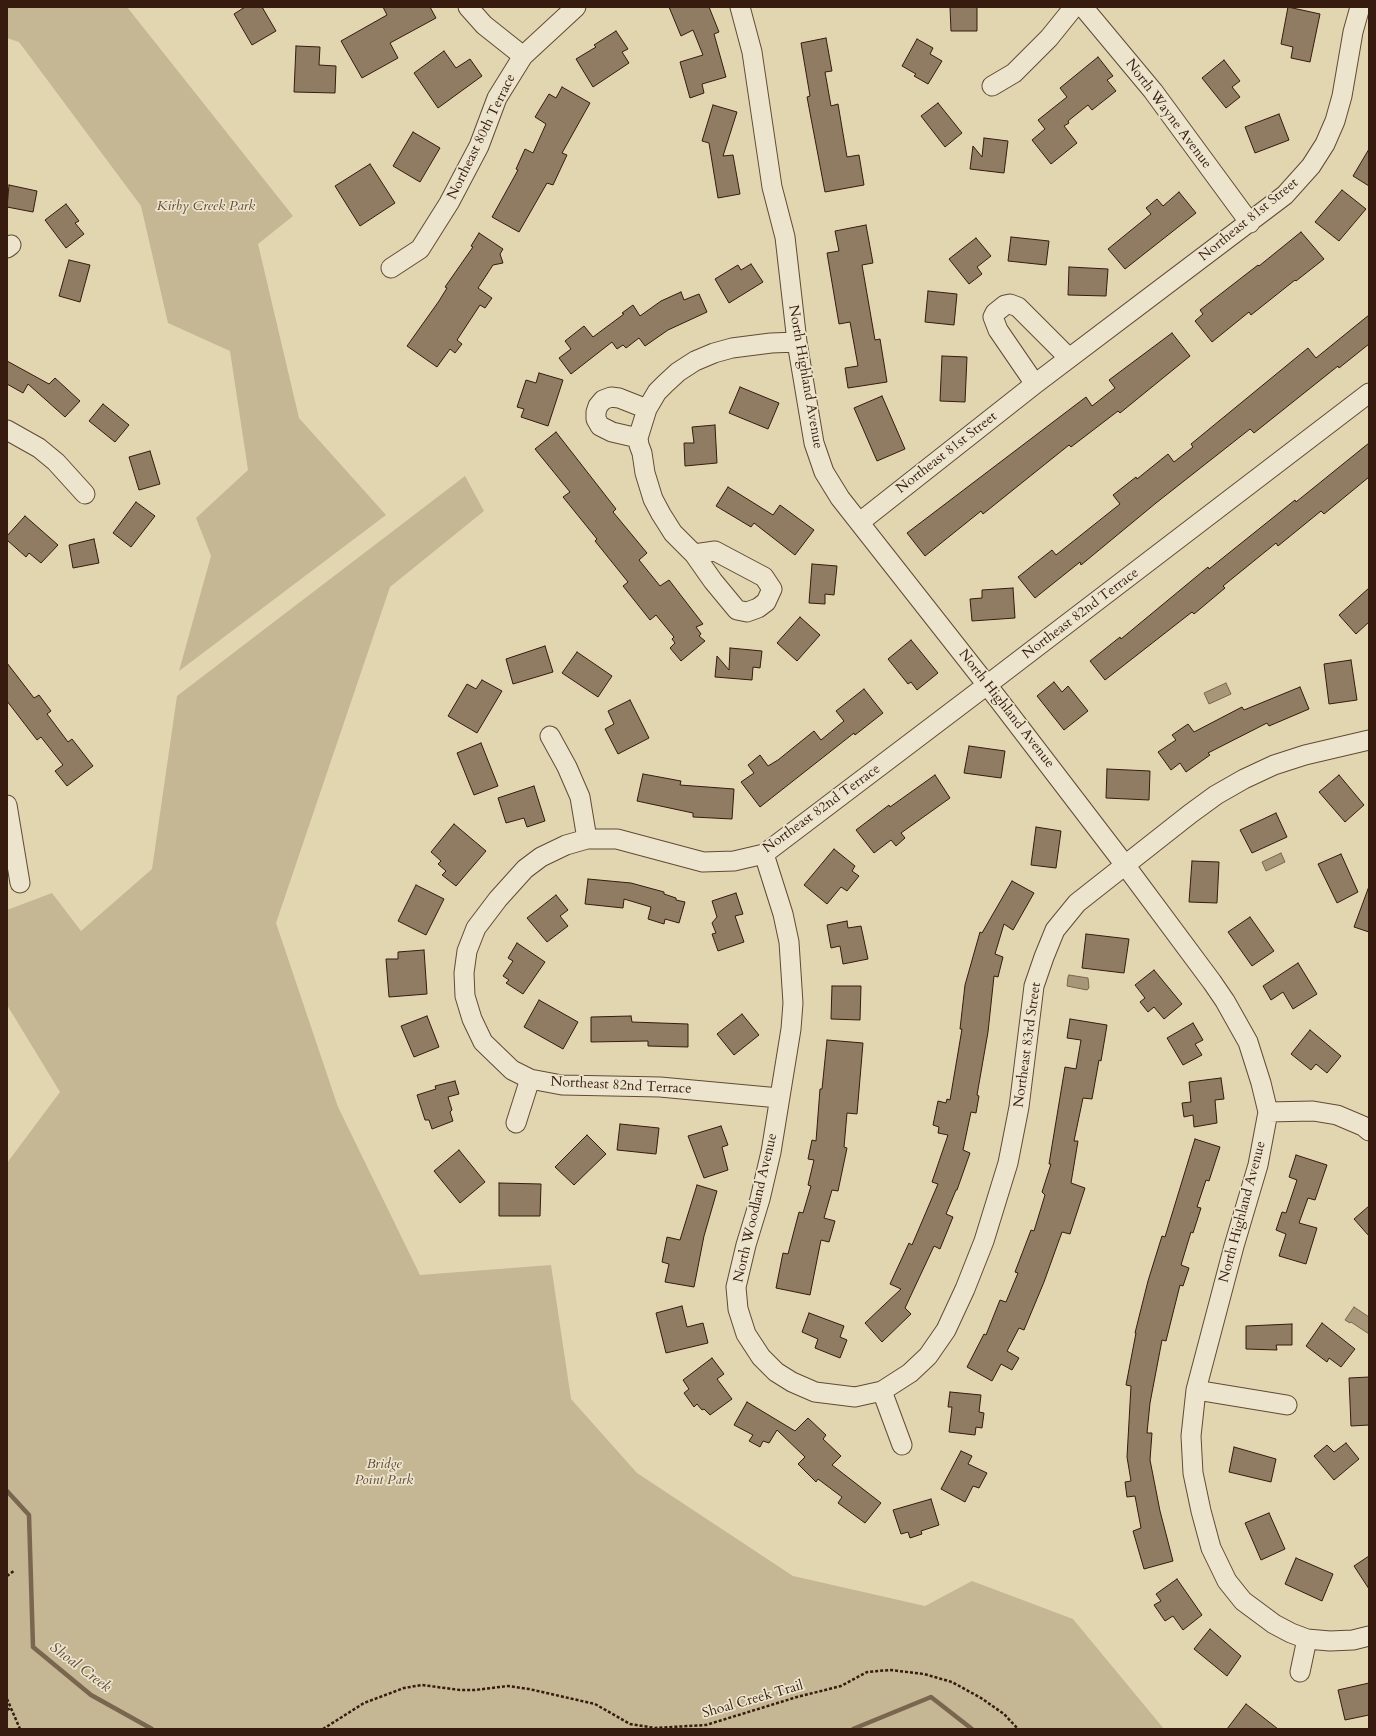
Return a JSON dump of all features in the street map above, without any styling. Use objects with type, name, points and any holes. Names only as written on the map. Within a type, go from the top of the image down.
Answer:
[{"type":"street","points":[[468,7],[484,25],[523,56]]},
{"type":"street","name":"Northeast 80th Terrace","points":[[391,268],[420,249],[449,203],[479,146],[497,98],[523,56],[576,7]]},
{"type":"street","name":"North Highland Avenue","points":[[740,7],[752,52],[772,187],[785,237],[796,342],[814,443],[824,472],[836,492],[1125,865],[1225,1002],[1248,1042],[1261,1083],[1268,1112],[1258,1166],[1232,1254],[1196,1390],[1191,1436],[1193,1473],[1211,1548],[1227,1581],[1243,1601],[1274,1624],[1307,1639],[1330,1641],[1353,1640],[1369,1636]]},
{"type":"street","points":[[992,86],[1014,73],[1049,38],[1074,7]]},
{"type":"street","name":"North Wayne Avenue","points":[[1083,7],[1153,91],[1250,223]]},
{"type":"street","name":"Northeast 81st Street","points":[[860,522],[1035,384],[1250,223],[1285,195],[1303,176],[1325,144],[1335,121],[1342,96],[1353,32],[1360,7]]},
{"type":"street","points":[[1035,384],[998,330],[993,317],[995,312],[1005,305],[1010,304],[1018,307],[1069,358]]},
{"type":"street","points":[[694,554],[673,533],[653,499],[645,473],[638,438],[647,409],[657,392],[665,384],[678,372],[695,361],[714,353],[732,348],[771,343],[796,342]]},
{"type":"street","name":"Northeast 82nd Terrace","points":[[779,1098],[660,1087],[562,1085],[530,1079],[512,1070],[497,1057],[484,1042],[472,1019],[465,996],[464,973],[467,951],[476,928],[498,899],[525,869],[541,857],[566,845],[587,839],[617,839],[703,862],[734,861],[764,854],[1369,393]]},
{"type":"street","points":[[638,438],[612,432],[600,426],[596,419],[596,412],[598,406],[603,400],[611,397],[619,398],[647,409]]},
{"type":"street","points":[[7,430],[39,448],[56,462],[85,494]]},
{"type":"street","points":[[550,736],[567,767],[580,797],[587,839]]},
{"type":"street","name":"Northeast 83rd Street","points":[[882,1391],[910,1374],[928,1356],[946,1330],[984,1242],[1008,1163],[1016,1121],[1034,986],[1055,930],[1077,902],[1206,802],[1244,779],[1274,765],[1305,755],[1369,740]]},
{"type":"street","points":[[7,805],[20,883]]},
{"type":"street","name":"North Woodland Avenue","points":[[764,854],[783,914],[789,942],[793,1003],[791,1029],[779,1098],[772,1152],[736,1287],[738,1310],[746,1334],[761,1357],[776,1372],[792,1382],[814,1392],[855,1397],[882,1391]]},
{"type":"street","points":[[516,1123],[530,1079]]},
{"type":"street","points":[[1268,1112],[1313,1111],[1337,1115],[1363,1126],[1369,1131]]},
{"type":"street","points":[[1196,1390],[1287,1405]]},
{"type":"street","points":[[882,1391],[902,1445]]},
{"type":"street","points":[[1300,1672],[1307,1639]]},
{"type":"path","points":[[7,1576],[15,1570]]},
{"type":"path","name":"Shoal Creek Trail","points":[[323,1729],[364,1703],[404,1688],[422,1685],[460,1690],[475,1690],[508,1686],[529,1689],[595,1704],[630,1724],[655,1728],[706,1725],[796,1697],[841,1686],[867,1672],[890,1670],[924,1674],[952,1682],[981,1698],[1004,1714],[1018,1729]]},
{"type":"path","points":[[7,1699],[20,1729]]},
{"type":"path","points":[[7,1710],[11,1708]]},
{"type":"green space","name":"Kirby Creek Park","points":[[7,7],[127,7],[293,216],[258,244],[299,418],[386,515],[179,671],[211,556],[196,518],[248,470],[230,351],[168,323],[141,206],[19,42],[7,38]]},
{"type":"green space","name":"Bridge Point Park","points":[[465,476],[484,511],[390,587],[276,923],[338,1107],[420,1275],[551,1265],[571,1399],[637,1473],[793,1576],[925,1606],[972,1581],[1073,1619],[1164,1729],[7,1729],[7,1163],[60,1092],[7,1005],[7,910],[52,893],[81,931],[152,869],[177,696]]},
{"type":"shaded area","points":[[1226,683],[1231,694],[1209,704],[1204,693]]},
{"type":"shaded area","points":[[1281,853],[1285,862],[1266,871],[1262,862]]},
{"type":"shaded area","points":[[1069,975],[1088,978],[1089,988],[1087,990],[1067,986]]},
{"type":"shaded area","points":[[1354,1307],[1369,1317],[1369,1334],[1351,1322],[1350,1323],[1345,1320]]},
{"type":"building","points":[[245,7],[262,7],[276,31],[252,45],[234,14]]},
{"type":"building","points":[[383,7],[430,7],[436,18],[390,43],[398,58],[362,78],[341,41],[387,15]]},
{"type":"building","points":[[669,7],[709,7],[719,32],[714,34],[726,77],[702,84],[704,93],[690,98],[680,62],[703,55],[693,30],[681,36]]},
{"type":"building","points":[[950,7],[977,7],[977,31],[951,31]]},
{"type":"building","points":[[1288,7],[1320,14],[1310,62],[1291,58],[1293,47],[1281,44]]},
{"type":"building","points":[[616,31],[628,49],[622,52],[629,63],[593,87],[576,59],[596,47],[594,45]]},
{"type":"building","points":[[826,38],[832,71],[825,72],[831,106],[838,104],[847,157],[859,155],[864,185],[825,192],[807,97],[810,96],[801,43]]},
{"type":"building","points":[[917,39],[933,48],[930,54],[942,61],[928,84],[914,76],[916,74],[902,66]]},
{"type":"building","points":[[296,46],[320,47],[319,65],[336,66],[335,93],[294,92]]},
{"type":"building","points":[[444,51],[456,68],[470,59],[482,76],[438,108],[414,73]]},
{"type":"building","points":[[1098,57],[1113,76],[1107,80],[1116,91],[1092,110],[1088,105],[1068,121],[1069,123],[1064,126],[1077,143],[1051,164],[1032,140],[1045,129],[1038,120],[1067,97],[1060,88]]},
{"type":"building","points":[[1224,60],[1240,81],[1232,87],[1240,97],[1226,108],[1202,78]]},
{"type":"building","points":[[562,87],[590,103],[562,153],[567,155],[553,185],[547,183],[519,232],[492,217],[518,170],[516,169],[525,149],[533,153],[546,124],[535,117],[549,94],[556,98]]},
{"type":"building","points":[[938,103],[962,133],[945,147],[921,116]]},
{"type":"building","points":[[713,105],[737,112],[723,156],[733,155],[740,194],[718,198],[709,143],[702,141]]},
{"type":"building","points":[[1279,114],[1289,140],[1255,153],[1245,127]]},
{"type":"building","points":[[413,132],[440,148],[420,182],[393,166]]},
{"type":"building","points":[[984,138],[1008,141],[1004,173],[970,169],[973,146],[982,157]]},
{"type":"building","points":[[1369,149],[1369,186],[1353,176]]},
{"type":"building","points":[[370,164],[395,203],[360,226],[335,186]]},
{"type":"building","points":[[9,185],[37,191],[33,212],[7,207]]},
{"type":"building","points":[[1342,190],[1366,209],[1339,241],[1315,222]]},
{"type":"building","points":[[1179,192],[1196,213],[1125,269],[1108,249],[1151,214],[1146,208],[1157,199],[1163,206]]},
{"type":"building","points":[[66,204],[79,221],[75,223],[84,234],[66,248],[45,220]]},
{"type":"building","points":[[866,225],[873,263],[862,265],[875,340],[880,339],[887,382],[848,388],[845,368],[858,366],[850,322],[839,324],[827,253],[839,251],[835,231]]},
{"type":"building","points":[[1301,232],[1324,259],[1251,315],[1249,312],[1212,342],[1195,321],[1203,314],[1200,310],[1258,265],[1259,266]]},
{"type":"building","points":[[479,233],[503,249],[500,254],[503,263],[493,265],[478,288],[492,298],[485,308],[480,305],[457,340],[462,344],[455,353],[450,349],[437,367],[407,346],[439,301],[447,288],[445,287],[473,247],[471,246]]},
{"type":"building","points":[[1011,237],[1049,241],[1046,265],[1008,261]]},
{"type":"building","points":[[976,238],[991,256],[977,267],[982,274],[969,284],[949,259]]},
{"type":"building","points":[[69,260],[90,265],[80,302],[59,296]]},
{"type":"building","points":[[751,264],[763,282],[729,303],[715,279],[738,265],[741,270]]},
{"type":"building","points":[[1069,267],[1108,269],[1106,296],[1068,295]]},
{"type":"building","points":[[928,291],[957,294],[954,325],[925,322]]},
{"type":"building","points":[[681,292],[684,300],[699,294],[707,312],[668,330],[645,346],[639,338],[626,348],[623,345],[617,349],[612,342],[571,374],[559,358],[571,349],[565,341],[584,326],[593,337],[624,314],[622,313],[633,305],[640,316],[661,301]]},
{"type":"building","points":[[1369,315],[1369,344],[1339,368],[1338,366],[1254,433],[1250,429],[1156,503],[1081,565],[1080,562],[1035,598],[1018,577],[1052,550],[1056,555],[1120,504],[1113,495],[1136,477],[1137,479],[1168,454],[1174,462],[1193,447],[1191,444],[1308,348],[1316,358]]},
{"type":"building","points":[[1172,333],[1190,356],[1120,413],[1118,411],[1071,447],[1069,445],[983,514],[981,511],[925,556],[907,533],[1086,397],[1092,406],[1115,388],[1109,380]]},
{"type":"building","points":[[942,356],[967,357],[965,402],[940,401]]},
{"type":"building","points":[[7,361],[49,384],[55,378],[80,401],[65,417],[28,384],[23,393],[7,384]]},
{"type":"building","points":[[539,373],[563,380],[548,426],[521,417],[524,409],[517,407],[526,380],[536,383]]},
{"type":"building","points":[[740,387],[779,403],[768,429],[729,413]]},
{"type":"building","points":[[882,396],[905,449],[877,461],[854,408]]},
{"type":"building","points":[[103,404],[129,425],[115,442],[89,421]]},
{"type":"building","points":[[715,425],[717,463],[685,466],[684,443],[694,443],[692,427]]},
{"type":"building","points":[[556,432],[616,509],[613,512],[647,553],[639,560],[660,586],[669,580],[703,624],[696,627],[701,634],[699,636],[705,641],[681,661],[670,648],[675,643],[672,639],[674,637],[656,615],[650,620],[623,586],[628,582],[595,541],[597,539],[563,497],[570,492],[535,449]]},
{"type":"building","points":[[1369,443],[1369,477],[1324,514],[1321,511],[1278,546],[1276,543],[1223,586],[1225,588],[1194,614],[1192,612],[1105,680],[1090,661],[1120,637],[1121,639],[1208,567],[1209,569]]},
{"type":"building","points":[[150,451],[160,484],[139,490],[129,457]]},
{"type":"building","points":[[728,487],[773,515],[780,505],[814,530],[795,555],[754,523],[751,527],[716,506]]},
{"type":"building","points":[[136,502],[155,516],[131,547],[113,533]]},
{"type":"building","points":[[25,516],[58,545],[41,563],[29,553],[26,557],[7,540],[7,536]]},
{"type":"building","points":[[94,539],[99,563],[73,568],[69,545]]},
{"type":"building","points":[[812,564],[837,566],[834,595],[825,594],[825,604],[809,603]]},
{"type":"building","points":[[1013,588],[1015,618],[972,621],[970,599],[982,598],[982,590]]},
{"type":"building","points":[[1369,588],[1369,622],[1356,634],[1339,615]]},
{"type":"building","points":[[800,617],[820,635],[797,661],[777,643]]},
{"type":"building","points":[[911,640],[938,673],[917,690],[911,682],[908,684],[888,659]]},
{"type":"building","points":[[545,646],[553,672],[513,684],[506,659]]},
{"type":"building","points":[[730,648],[762,651],[760,668],[753,667],[752,680],[715,677],[717,656],[729,670]]},
{"type":"building","points":[[577,652],[612,676],[598,697],[562,673]]},
{"type":"building","points":[[1351,660],[1357,700],[1329,704],[1324,664]]},
{"type":"building","points":[[7,663],[34,698],[39,695],[51,711],[47,714],[68,742],[72,739],[93,766],[67,786],[55,771],[63,765],[41,737],[37,740],[7,701]]},
{"type":"building","points":[[482,680],[502,691],[477,733],[448,716],[467,684],[476,689]]},
{"type":"building","points":[[1054,682],[1062,692],[1068,686],[1088,711],[1064,730],[1037,696]]},
{"type":"building","points":[[1300,687],[1309,709],[1269,726],[1267,723],[1208,753],[1210,755],[1186,772],[1180,763],[1171,770],[1158,752],[1176,740],[1172,735],[1188,724],[1194,732],[1242,707],[1244,710]]},
{"type":"building","points":[[864,689],[883,713],[855,735],[854,733],[760,807],[741,782],[754,773],[748,765],[760,755],[768,766],[778,760],[814,731],[821,740],[844,721],[836,711]]},
{"type":"building","points":[[630,700],[649,738],[618,754],[605,729],[614,724],[608,711]]},
{"type":"building","points":[[481,743],[498,786],[474,795],[457,753]]},
{"type":"building","points":[[969,746],[1005,751],[1001,778],[964,773]]},
{"type":"building","points":[[1107,769],[1150,771],[1149,800],[1106,798]]},
{"type":"building","points":[[643,774],[681,781],[680,785],[734,789],[732,819],[693,817],[693,813],[637,801]]},
{"type":"building","points":[[935,775],[950,798],[901,833],[905,838],[896,846],[891,840],[874,853],[856,830],[889,805],[890,807]]},
{"type":"building","points":[[1339,775],[1364,805],[1345,822],[1319,792]]},
{"type":"building","points":[[534,786],[545,821],[527,827],[524,818],[506,823],[498,798]]},
{"type":"building","points":[[1276,813],[1287,837],[1252,853],[1240,830]]},
{"type":"building","points":[[454,824],[486,851],[456,886],[442,875],[446,871],[438,864],[441,861],[431,852]]},
{"type":"building","points":[[1036,827],[1061,831],[1056,868],[1031,865]]},
{"type":"building","points":[[834,849],[855,866],[852,871],[859,876],[847,891],[841,887],[827,904],[804,885]]},
{"type":"building","points":[[1341,854],[1358,892],[1337,903],[1318,864]]},
{"type":"building","points":[[1192,861],[1219,862],[1217,903],[1189,902]]},
{"type":"building","points":[[588,879],[631,883],[664,892],[664,894],[676,898],[676,900],[685,902],[679,923],[665,919],[664,924],[648,919],[651,907],[624,899],[623,908],[585,904]]},
{"type":"building","points":[[1012,881],[1034,893],[1013,930],[1004,924],[995,954],[1003,957],[998,977],[994,976],[988,1032],[977,1095],[979,1096],[976,1113],[971,1112],[963,1150],[970,1153],[957,1190],[946,1214],[953,1217],[940,1249],[934,1246],[905,1308],[911,1314],[882,1342],[865,1323],[901,1289],[890,1284],[909,1243],[912,1245],[938,1184],[932,1182],[948,1135],[938,1133],[939,1127],[933,1125],[938,1101],[946,1103],[947,1099],[950,1100],[962,1029],[960,1029],[965,985],[980,932],[982,933]]},
{"type":"building","points":[[416,885],[444,899],[426,935],[398,921]]},
{"type":"building","points":[[1369,889],[1369,932],[1354,927]]},
{"type":"building","points":[[736,893],[743,914],[735,916],[744,942],[718,951],[712,934],[716,933],[712,923],[717,917],[712,901]]},
{"type":"building","points":[[556,895],[568,910],[560,916],[568,926],[547,942],[527,918]]},
{"type":"building","points":[[1250,917],[1274,951],[1252,966],[1228,932]]},
{"type":"building","points":[[847,921],[848,928],[861,926],[868,959],[843,964],[840,946],[831,948],[827,925]]},
{"type":"building","points":[[1086,934],[1129,939],[1124,973],[1082,968]]},
{"type":"building","points":[[517,943],[545,962],[523,994],[506,983],[509,980],[503,976],[513,961],[508,958]]},
{"type":"building","points":[[424,950],[427,994],[389,997],[386,959],[398,959],[398,952]]},
{"type":"building","points":[[1298,963],[1317,994],[1293,1009],[1283,992],[1271,1000],[1263,986]]},
{"type":"building","points":[[1154,970],[1182,1004],[1164,1019],[1154,1007],[1148,1012],[1140,1002],[1145,998],[1135,985]]},
{"type":"building","points":[[832,986],[861,986],[860,1020],[831,1019]]},
{"type":"building","points":[[539,1000],[578,1022],[563,1049],[524,1027]]},
{"type":"building","points":[[742,1014],[759,1035],[734,1055],[717,1034]]},
{"type":"building","points":[[427,1016],[439,1047],[414,1057],[401,1026]]},
{"type":"building","points":[[631,1016],[632,1022],[688,1024],[688,1047],[648,1046],[648,1041],[591,1042],[591,1017]]},
{"type":"building","points":[[1070,1019],[1107,1025],[1101,1061],[1099,1060],[1092,1099],[1083,1098],[1074,1141],[1078,1141],[1071,1183],[1085,1188],[1070,1234],[1062,1232],[1044,1282],[1024,1330],[1019,1328],[1007,1351],[1019,1358],[1012,1370],[1001,1364],[992,1381],[967,1367],[984,1334],[986,1335],[1000,1300],[1006,1302],[1018,1273],[1015,1272],[1031,1230],[1034,1231],[1045,1195],[1042,1192],[1051,1164],[1049,1164],[1065,1067],[1076,1069],[1081,1040],[1067,1038]]},
{"type":"building","points":[[1193,1023],[1203,1040],[1195,1044],[1202,1055],[1183,1065],[1167,1038]]},
{"type":"building","points":[[1310,1030],[1341,1056],[1327,1073],[1316,1064],[1311,1070],[1291,1054]]},
{"type":"building","points":[[827,1040],[863,1043],[857,1114],[847,1113],[844,1147],[847,1148],[838,1191],[832,1190],[824,1218],[835,1221],[829,1242],[821,1240],[810,1295],[776,1288],[783,1253],[788,1254],[799,1212],[803,1213],[811,1186],[808,1185],[814,1160],[808,1159],[812,1140],[816,1141],[820,1089],[822,1089]]},
{"type":"building","points":[[1221,1078],[1224,1099],[1215,1100],[1217,1123],[1194,1127],[1193,1115],[1184,1117],[1182,1103],[1191,1102],[1189,1082]]},
{"type":"building","points":[[455,1081],[459,1094],[448,1097],[452,1110],[450,1112],[453,1121],[432,1129],[429,1120],[425,1120],[417,1095],[436,1089],[435,1086]]},
{"type":"building","points":[[620,1124],[659,1128],[656,1154],[617,1150]]},
{"type":"building","points":[[721,1126],[728,1145],[722,1147],[728,1170],[704,1178],[688,1136]]},
{"type":"building","points":[[587,1135],[606,1154],[574,1185],[555,1167]]},
{"type":"building","points":[[1195,1139],[1220,1147],[1209,1181],[1206,1180],[1197,1207],[1201,1208],[1193,1233],[1191,1232],[1181,1265],[1189,1268],[1183,1286],[1180,1285],[1166,1341],[1162,1340],[1150,1403],[1147,1433],[1152,1433],[1150,1460],[1160,1511],[1173,1561],[1144,1569],[1133,1531],[1141,1528],[1135,1496],[1127,1497],[1125,1482],[1131,1481],[1127,1457],[1131,1386],[1126,1385],[1135,1333],[1148,1281],[1162,1236],[1165,1237]]},
{"type":"building","points":[[459,1150],[485,1182],[460,1203],[434,1171]]},
{"type":"building","points":[[1296,1155],[1327,1165],[1315,1200],[1308,1198],[1299,1223],[1317,1228],[1306,1264],[1279,1256],[1286,1234],[1276,1230],[1282,1212],[1286,1213],[1297,1180],[1289,1177]]},
{"type":"building","points":[[499,1183],[541,1184],[540,1216],[499,1216]]},
{"type":"building","points":[[697,1185],[717,1191],[704,1236],[694,1287],[665,1282],[669,1264],[662,1262],[667,1237],[680,1240]]},
{"type":"building","points":[[1369,1206],[1369,1236],[1354,1219]]},
{"type":"building","points":[[682,1306],[687,1327],[703,1323],[708,1343],[666,1353],[656,1313]]},
{"type":"building","points":[[809,1313],[844,1326],[840,1337],[847,1340],[840,1358],[815,1348],[818,1339],[802,1332]]},
{"type":"building","points":[[1322,1323],[1355,1349],[1341,1367],[1329,1358],[1327,1362],[1306,1346]]},
{"type":"building","points":[[1292,1324],[1292,1345],[1276,1345],[1277,1350],[1246,1349],[1246,1326]]},
{"type":"building","points":[[712,1358],[724,1374],[717,1379],[732,1399],[710,1415],[704,1409],[702,1410],[697,1404],[694,1407],[684,1393],[689,1389],[683,1380]]},
{"type":"building","points":[[1369,1377],[1369,1425],[1351,1426],[1349,1378]]},
{"type":"building","points":[[950,1392],[981,1395],[979,1412],[984,1413],[982,1428],[976,1427],[975,1435],[949,1432],[952,1407],[948,1407]]},
{"type":"building","points":[[747,1402],[795,1431],[808,1418],[826,1435],[823,1439],[841,1456],[832,1465],[881,1503],[865,1523],[838,1503],[842,1497],[818,1479],[816,1482],[798,1464],[805,1457],[777,1430],[769,1443],[763,1441],[760,1447],[749,1441],[753,1435],[734,1425]]},
{"type":"building","points":[[1346,1443],[1359,1459],[1334,1480],[1314,1456],[1327,1445],[1334,1452]]},
{"type":"building","points":[[1234,1447],[1276,1459],[1271,1482],[1229,1472]]},
{"type":"building","points":[[961,1451],[972,1456],[968,1464],[987,1473],[979,1488],[973,1486],[965,1502],[941,1489]]},
{"type":"building","points":[[931,1499],[939,1525],[921,1531],[922,1534],[910,1538],[908,1532],[901,1534],[893,1510]]},
{"type":"building","points":[[1269,1513],[1285,1549],[1261,1560],[1245,1523]]},
{"type":"building","points":[[1369,1556],[1369,1589],[1354,1566]]},
{"type":"building","points":[[1296,1558],[1333,1574],[1322,1601],[1285,1584]]},
{"type":"building","points":[[1177,1579],[1202,1615],[1183,1630],[1173,1616],[1165,1621],[1154,1605],[1161,1601],[1156,1594]]},
{"type":"building","points":[[1210,1629],[1241,1656],[1227,1676],[1194,1649]]},
{"type":"building","points":[[1369,1683],[1369,1715],[1345,1720],[1338,1690]]},
{"type":"building","points":[[1246,1704],[1278,1729],[1227,1729]]},
{"type":"waterway","name":"Shoal Creek","points":[[7,1491],[29,1515],[33,1647],[91,1695],[152,1729]]},
{"type":"waterway","name":"Shoal Creek","points":[[853,1729],[931,1697],[972,1729]]}]
